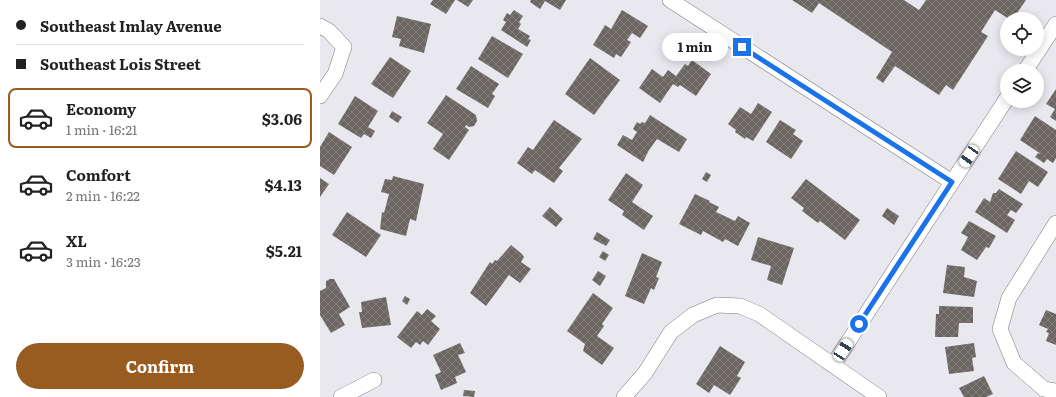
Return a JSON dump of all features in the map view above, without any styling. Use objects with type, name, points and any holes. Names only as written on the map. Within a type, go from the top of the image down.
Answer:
[{"type":"street","points":[[670,0],[952,182]]},
{"type":"street","points":[[1030,64],[1056,24]]},
{"type":"street","points":[[320,26],[329,31],[344,47],[335,74],[320,96]]},
{"type":"street","points":[[833,365],[1000,108]]},
{"type":"street","points":[[1056,223],[1009,298],[1000,329],[1014,363],[1044,389],[1056,391]]},
{"type":"street","points":[[624,397],[645,373],[671,332],[693,315],[717,305],[740,306],[759,314],[878,397]]},
{"type":"street","points":[[341,397],[374,380]]},
{"type":"building","points":[[433,0],[455,0],[446,14],[430,4]]},
{"type":"building","points":[[457,0],[473,0],[468,7]]},
{"type":"building","points":[[531,0],[566,0],[560,10],[545,1],[540,9],[530,2]]},
{"type":"building","points":[[792,0],[904,0],[919,10],[926,0],[1026,0],[1018,12],[1000,12],[1000,13],[995,10],[981,32],[988,36],[953,90],[946,85],[939,95],[895,66],[883,83],[876,78],[892,52],[819,3],[812,13]]},
{"type":"building","points":[[514,10],[523,16],[519,22],[521,24],[518,29],[530,36],[528,39],[531,40],[527,47],[501,30],[506,22],[503,20],[507,13],[510,15]]},
{"type":"building","points":[[622,10],[648,26],[640,38],[632,33],[627,40],[631,42],[621,57],[616,54],[614,58],[593,45],[605,25],[611,29]]},
{"type":"building","points":[[397,16],[431,24],[424,53],[399,46],[401,39],[392,37]]},
{"type":"building","points":[[492,36],[523,54],[508,78],[478,59]]},
{"type":"building","points":[[390,57],[411,71],[393,98],[371,84]]},
{"type":"building","points":[[590,58],[620,80],[594,115],[565,94]]},
{"type":"building","points":[[692,60],[711,74],[696,96],[680,85],[678,87],[673,84],[660,103],[639,88],[652,69],[663,77],[668,70],[676,76],[685,64],[688,66]]},
{"type":"building","points":[[471,66],[499,84],[492,94],[495,96],[488,108],[456,89]]},
{"type":"building","points":[[1056,89],[1056,121],[1050,117],[1055,109],[1046,104]]},
{"type":"building","points":[[446,95],[476,115],[477,121],[474,126],[469,127],[466,125],[465,127],[469,130],[449,160],[433,149],[443,134],[427,123]]},
{"type":"building","points":[[355,96],[378,111],[368,127],[375,131],[371,138],[364,134],[361,138],[338,124]]},
{"type":"building","points":[[758,103],[772,112],[753,141],[746,137],[745,139],[735,132],[736,130],[728,124],[740,107],[751,114]]},
{"type":"building","points":[[392,111],[402,117],[398,123],[389,117]]},
{"type":"building","points":[[650,115],[687,139],[679,152],[657,139],[643,162],[617,145],[623,135],[632,140],[637,132],[633,129],[637,122],[640,124],[642,122],[645,123]]},
{"type":"building","points":[[1035,116],[1056,130],[1056,158],[1053,163],[1047,159],[1044,163],[1035,157],[1038,153],[1041,154],[1020,140]]},
{"type":"building","points":[[554,120],[582,139],[559,168],[563,171],[554,183],[535,170],[532,174],[517,163],[528,147],[533,150]]},
{"type":"building","points":[[780,120],[796,130],[793,134],[803,141],[791,159],[766,142]]},
{"type":"building","points":[[329,132],[352,147],[334,175],[320,166],[320,147]]},
{"type":"building","points":[[1016,151],[1048,172],[1038,187],[1029,181],[1021,194],[998,179]]},
{"type":"building","points":[[706,172],[711,175],[707,182],[702,179]]},
{"type":"building","points":[[626,173],[643,185],[632,202],[653,216],[644,230],[622,215],[624,211],[608,200]]},
{"type":"building","points":[[393,176],[424,184],[416,221],[410,219],[406,236],[380,229],[382,212],[384,213],[389,194],[381,192],[385,179],[392,180]]},
{"type":"building","points":[[320,178],[329,184],[320,197]]},
{"type":"building","points":[[806,179],[860,220],[845,240],[820,221],[818,223],[802,211],[804,208],[791,198]]},
{"type":"building","points":[[999,189],[1023,204],[1016,213],[1011,210],[1007,215],[1015,220],[1007,233],[975,212],[984,198],[990,202],[993,193],[996,193]]},
{"type":"building","points":[[695,194],[719,207],[716,212],[735,221],[738,216],[750,223],[738,246],[725,239],[723,242],[703,231],[701,235],[679,224]]},
{"type":"building","points":[[550,207],[563,219],[556,227],[542,216]]},
{"type":"building","points":[[887,208],[899,216],[894,225],[882,216]]},
{"type":"building","points":[[347,212],[381,235],[366,257],[332,235]]},
{"type":"building","points":[[969,221],[996,236],[989,248],[986,247],[977,260],[961,250],[968,237],[961,233]]},
{"type":"building","points":[[597,232],[610,240],[606,246],[593,239]]},
{"type":"building","points":[[758,237],[794,248],[782,285],[767,280],[771,266],[751,260]]},
{"type":"building","points":[[511,245],[524,257],[521,262],[531,269],[520,283],[509,275],[486,306],[470,293],[490,262],[492,264],[495,260],[497,261]]},
{"type":"building","points":[[603,251],[609,255],[605,261],[599,257]]},
{"type":"building","points":[[642,253],[662,262],[656,277],[659,278],[654,290],[651,288],[644,304],[625,296]]},
{"type":"building","points":[[947,265],[965,267],[964,277],[977,281],[974,297],[943,293]]},
{"type":"building","points":[[598,271],[606,276],[600,286],[592,280]]},
{"type":"building","points":[[334,279],[350,307],[339,314],[345,325],[331,333],[320,315],[320,291],[326,288],[326,281]]},
{"type":"building","points":[[593,293],[613,308],[602,324],[604,326],[597,336],[614,348],[602,365],[583,351],[585,344],[567,331]]},
{"type":"building","points":[[405,296],[410,299],[407,305],[402,301]]},
{"type":"building","points":[[386,297],[391,325],[362,328],[359,312],[362,312],[361,302]]},
{"type":"building","points":[[939,306],[973,307],[973,323],[959,323],[958,337],[935,337],[936,314],[939,314]]},
{"type":"building","points":[[427,309],[436,316],[431,321],[440,329],[428,345],[423,341],[420,345],[416,342],[411,348],[397,337],[417,311],[422,315]]},
{"type":"building","points":[[1046,310],[1056,314],[1056,345],[1046,341],[1049,333],[1046,332],[1048,329],[1039,325]]},
{"type":"building","points":[[460,343],[465,353],[458,355],[466,372],[455,377],[457,383],[441,390],[435,375],[441,372],[433,355]]},
{"type":"building","points":[[974,343],[976,357],[972,358],[974,371],[949,374],[945,347]]},
{"type":"building","points":[[720,346],[745,362],[737,376],[741,378],[730,395],[714,385],[709,393],[696,384]]},
{"type":"building","points":[[984,376],[993,394],[986,397],[964,397],[959,388]]},
{"type":"building","points":[[464,390],[475,391],[474,397],[463,396]]},
{"type":"route","points":[[742,47],[952,182],[859,324]]}]
